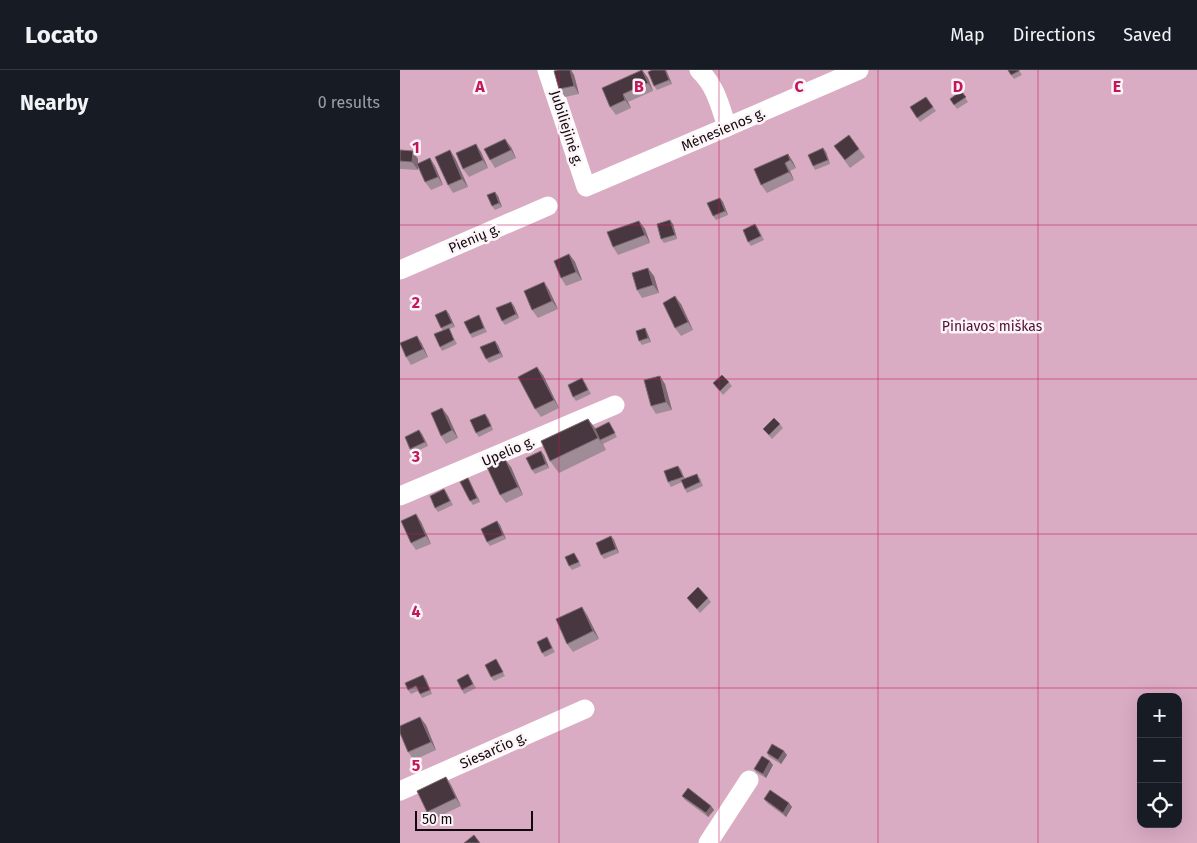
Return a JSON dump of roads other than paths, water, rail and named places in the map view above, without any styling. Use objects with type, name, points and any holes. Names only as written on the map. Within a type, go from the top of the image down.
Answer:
[{"type":"street","name":"Jubiliejinė g.","points":[[548,70],[586,186]]},
{"type":"street","points":[[700,70],[711,83],[717,95],[727,128]]},
{"type":"street","name":"Mėnesienos g.","points":[[586,186],[727,128],[859,70]]},
{"type":"street","name":"Pienių g.","points":[[400,270],[548,206]]},
{"type":"street","name":"Upelio g.","points":[[400,496],[615,405]]},
{"type":"street","name":"Siesarčio g.","points":[[400,791],[585,709]]},
{"type":"street","points":[[708,843],[749,780]]},
{"type":"park label","name":"Piniavos miškas","points":[[992,326]]}]
